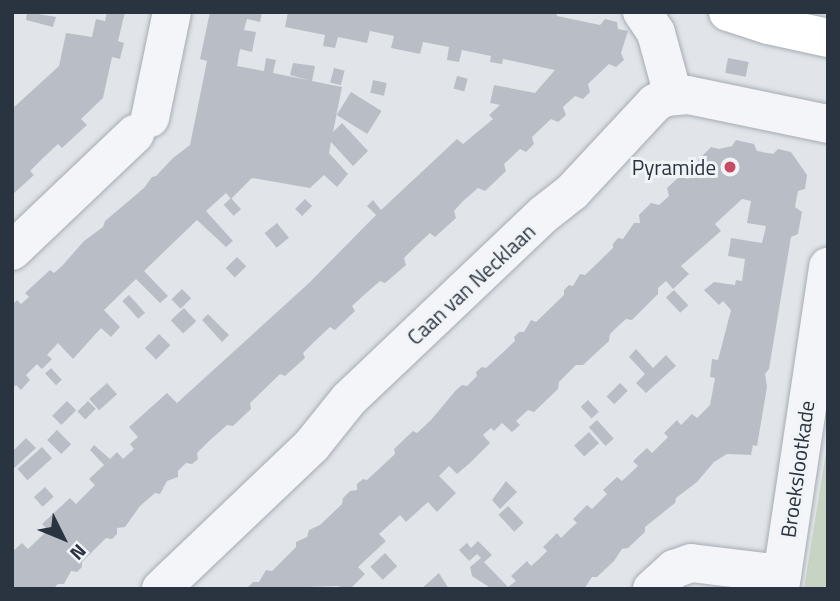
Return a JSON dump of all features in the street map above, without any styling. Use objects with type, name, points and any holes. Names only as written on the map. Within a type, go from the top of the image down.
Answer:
[{"type":"main road","points":[[728,12],[768,25],[828,37]]},
{"type":"street","points":[[12,251],[143,126],[172,12]]},
{"type":"street","points":[[642,12],[656,33],[673,96],[698,96],[828,124]]},
{"type":"street","name":"Caan van Necklaan","points":[[161,589],[312,445],[349,399],[544,214],[572,192],[652,106],[673,96]]},
{"type":"street","name":"Broekslootkade","points":[[781,581],[828,267]]},
{"type":"street","points":[[652,589],[674,569],[691,563],[781,581]]},
{"type":"green space","points":[[828,440],[828,589],[804,589]]},
{"type":"building","points":[[27,12],[56,17],[53,27],[26,20]]},
{"type":"building","points":[[107,12],[125,12],[118,41],[124,43],[120,59],[112,57],[103,98],[81,119],[87,125],[62,148],[58,144],[30,171],[34,175],[12,195],[12,109],[59,66],[66,33],[92,37],[96,19],[105,21]]},
{"type":"building","points":[[210,12],[262,12],[260,22],[247,19],[244,30],[256,32],[252,52],[240,49],[237,66],[264,71],[266,58],[276,60],[273,73],[308,80],[290,75],[293,63],[315,66],[312,81],[342,87],[333,132],[342,123],[368,151],[353,166],[331,142],[329,153],[348,174],[337,187],[324,175],[310,188],[252,178],[231,199],[226,193],[206,211],[233,241],[226,247],[197,220],[144,271],[168,296],[160,303],[136,279],[104,310],[120,327],[111,337],[101,328],[73,359],[58,343],[47,355],[52,359],[42,369],[37,364],[26,375],[30,380],[21,390],[16,385],[12,388],[12,305],[17,300],[21,304],[29,297],[25,293],[50,270],[54,273],[62,266],[84,241],[103,227],[105,221],[190,145],[207,61],[200,59]]},
{"type":"building","points":[[288,12],[556,12],[557,16],[600,25],[605,19],[617,22],[618,29],[628,31],[621,53],[624,60],[616,67],[609,64],[588,84],[590,92],[583,99],[575,96],[563,107],[566,115],[558,122],[551,119],[532,137],[534,144],[526,152],[520,149],[504,164],[506,171],[485,191],[478,188],[463,201],[454,211],[456,218],[435,237],[430,233],[416,246],[404,258],[406,265],[385,283],[380,281],[352,306],[355,311],[335,330],[330,327],[314,342],[303,353],[305,358],[285,376],[280,374],[250,403],[251,409],[233,426],[227,425],[208,442],[197,453],[198,459],[192,464],[186,463],[178,471],[178,477],[167,481],[160,494],[155,493],[140,506],[125,527],[117,528],[117,534],[112,539],[106,538],[82,562],[82,567],[77,572],[71,571],[64,584],[58,584],[53,589],[12,589],[12,552],[22,543],[28,549],[48,530],[42,524],[70,498],[76,504],[95,485],[89,479],[104,465],[90,450],[94,445],[110,459],[117,452],[123,459],[134,449],[130,444],[138,437],[129,427],[167,393],[177,403],[309,283],[376,215],[367,206],[373,200],[381,210],[457,139],[463,144],[493,119],[489,115],[500,105],[490,103],[494,85],[535,93],[555,70],[503,59],[502,64],[490,62],[491,56],[462,50],[459,62],[447,60],[449,47],[423,42],[420,54],[391,48],[394,36],[370,31],[367,43],[338,37],[335,48],[323,46],[325,35],[285,27]]},
{"type":"building","points":[[728,58],[749,62],[746,77],[725,73]]},
{"type":"building","points":[[334,68],[345,71],[341,85],[330,82]]},
{"type":"building","points":[[457,76],[468,79],[464,91],[454,89]]},
{"type":"building","points":[[373,80],[387,83],[384,96],[370,93]]},
{"type":"building","points":[[351,92],[382,111],[367,134],[337,115]]},
{"type":"building","points":[[736,140],[754,144],[757,151],[773,154],[778,149],[791,152],[807,175],[805,189],[798,191],[795,207],[802,212],[798,234],[791,237],[769,369],[765,374],[767,387],[757,446],[753,445],[751,455],[727,454],[714,462],[697,482],[676,498],[675,503],[645,527],[645,532],[628,548],[622,549],[597,577],[592,577],[584,589],[492,589],[472,576],[470,567],[481,558],[477,554],[469,561],[459,550],[467,543],[471,548],[478,541],[492,555],[484,562],[508,587],[516,581],[511,576],[527,561],[531,566],[547,551],[543,547],[557,533],[561,538],[577,523],[573,519],[587,505],[592,509],[607,494],[603,490],[617,477],[622,481],[638,466],[633,461],[647,448],[652,453],[668,437],[664,433],[677,420],[681,425],[692,414],[697,418],[710,405],[715,378],[710,377],[712,359],[718,360],[731,310],[723,301],[719,305],[704,290],[714,282],[735,285],[736,280],[742,281],[745,259],[728,256],[731,238],[762,243],[766,226],[747,223],[751,201],[742,199],[715,224],[721,231],[681,266],[689,274],[673,289],[666,281],[658,288],[658,294],[632,320],[626,319],[610,334],[609,341],[583,365],[576,365],[559,382],[558,389],[534,412],[528,410],[516,421],[520,425],[512,432],[502,423],[494,431],[491,428],[483,435],[490,443],[471,462],[457,474],[449,466],[439,476],[456,493],[437,512],[428,502],[406,522],[400,515],[379,534],[386,541],[358,567],[365,574],[350,589],[337,586],[246,589],[253,582],[259,582],[266,570],[272,571],[296,547],[296,542],[307,537],[309,530],[320,525],[342,504],[343,498],[350,491],[357,490],[357,484],[363,479],[367,480],[395,454],[394,449],[413,431],[417,433],[431,420],[456,390],[462,385],[467,386],[477,376],[476,372],[482,367],[486,368],[515,341],[514,337],[519,332],[524,332],[531,320],[536,322],[564,295],[564,290],[569,285],[573,286],[580,274],[585,275],[613,248],[618,238],[623,239],[634,223],[640,223],[639,215],[651,203],[659,205],[669,196],[667,188],[680,176],[688,179],[700,167],[698,160],[711,147],[719,149],[732,146]]},
{"type":"building","points":[[231,198],[241,209],[234,216],[224,205]]},
{"type":"building","points":[[305,199],[312,206],[302,216],[295,209]]},
{"type":"building","points":[[277,223],[289,238],[277,248],[265,233]]},
{"type":"building","points":[[237,257],[246,266],[235,278],[226,268]]},
{"type":"building","points":[[182,289],[191,298],[181,309],[171,300]]},
{"type":"building","points":[[674,290],[688,305],[680,313],[666,298]]},
{"type":"building","points":[[129,295],[145,313],[138,319],[122,301]]},
{"type":"building","points":[[184,308],[196,321],[183,333],[171,320]]},
{"type":"building","points":[[208,314],[229,335],[222,342],[202,320]]},
{"type":"building","points":[[159,334],[170,345],[156,359],[145,348]]},
{"type":"building","points":[[636,349],[653,368],[666,355],[676,366],[646,393],[636,383],[645,374],[629,357]]},
{"type":"building","points":[[51,368],[62,380],[56,385],[45,373]]},
{"type":"building","points":[[107,383],[117,394],[99,410],[89,399]]},
{"type":"building","points":[[620,383],[628,391],[614,404],[607,396]]},
{"type":"building","points":[[588,400],[599,412],[592,419],[581,407]]},
{"type":"building","points":[[67,401],[76,410],[61,425],[52,416]]},
{"type":"building","points":[[88,401],[96,409],[85,419],[77,412]]},
{"type":"building","points":[[597,420],[614,439],[606,446],[589,427]]},
{"type":"building","points":[[57,430],[71,444],[61,454],[47,440]]},
{"type":"building","points":[[589,432],[599,443],[584,457],[574,445]]},
{"type":"building","points":[[26,438],[36,448],[12,470],[12,452]]},
{"type":"building","points":[[42,447],[52,458],[28,480],[17,469]]},
{"type":"building","points":[[506,481],[517,492],[500,509],[492,500]]},
{"type":"building","points":[[45,487],[54,497],[43,507],[34,497]]},
{"type":"building","points":[[508,506],[524,523],[514,532],[498,515]]},
{"type":"building","points":[[385,553],[397,566],[383,580],[370,567]]},
{"type":"building","points":[[439,573],[449,589],[421,589],[429,582]]},
{"type":"place","name":"Pyramide","points":[[730,167]]}]
